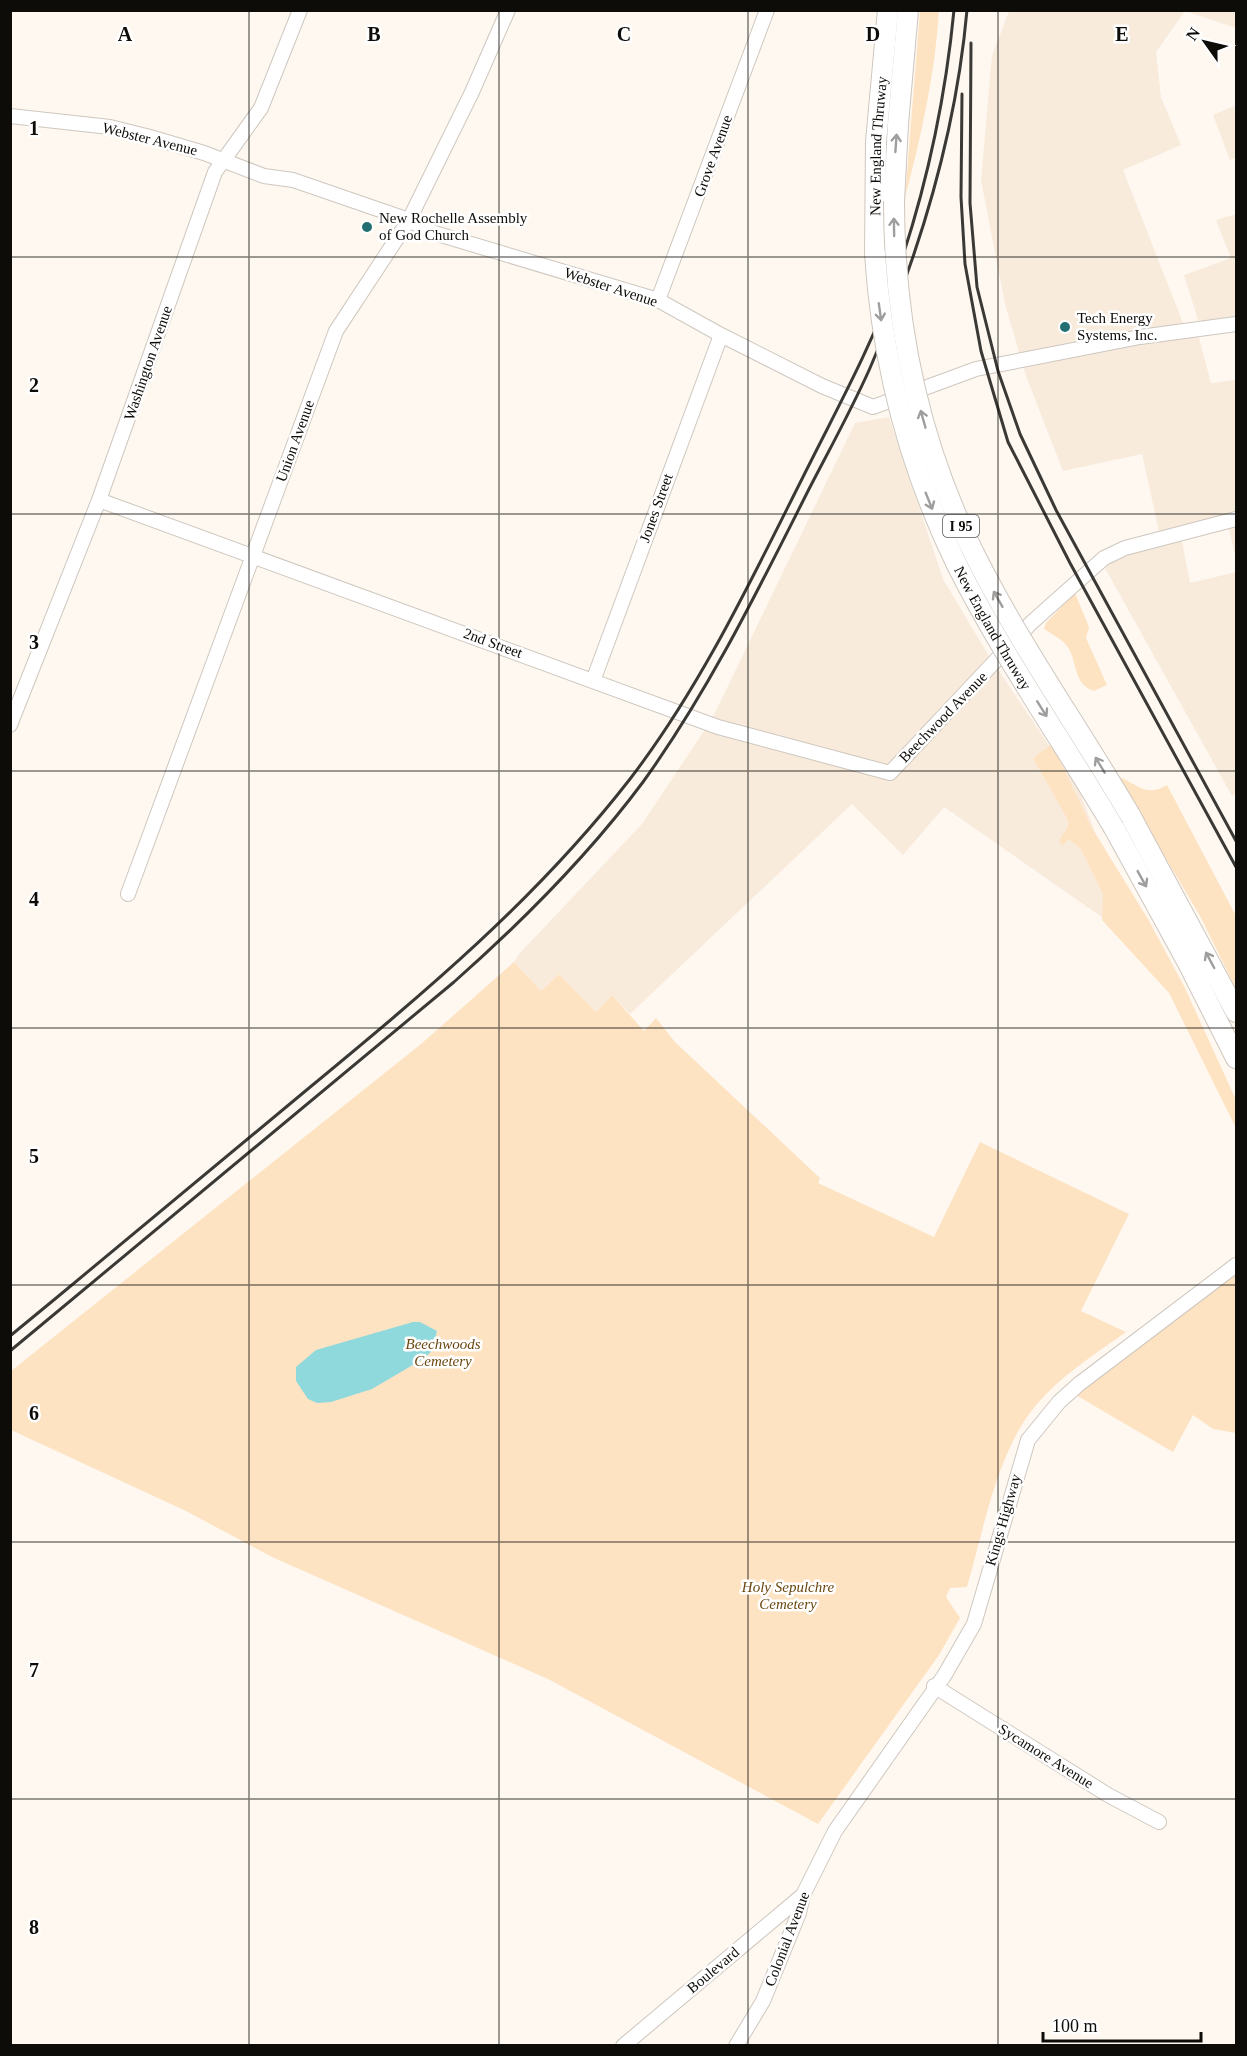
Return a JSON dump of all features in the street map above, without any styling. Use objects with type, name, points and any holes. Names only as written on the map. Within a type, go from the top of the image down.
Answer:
[{"type":"highway","name":"New England Thruway","points":[[888,10],[875,151],[875,254],[883,330],[898,405],[934,513],[975,598],[1114,828],[1188,963],[1236,1058]]},
{"type":"highway","name":"New England Thruway","points":[[908,10],[896,143],[894,201],[897,277],[907,353],[922,419],[951,501],[1002,604],[1130,815],[1236,1012]]},
{"type":"street","name":"Washington Avenue","points":[[10,724],[99,500],[215,172],[261,108],[300,10]]},
{"type":"street","name":"Union Avenue","points":[[128,894],[336,331],[409,220],[472,92],[508,10]]},
{"type":"street","name":"Grove Avenue","points":[[658,300],[766,10]]},
{"type":"street","name":"Webster Avenue","points":[[10,116],[110,127],[204,153],[264,176],[293,180],[409,220],[431,232],[658,300],[822,386],[873,407],[976,369],[1140,337],[1236,324]]},
{"type":"street","name":"Jones Street","points":[[593,681],[721,335]]},
{"type":"street","name":"2nd Street","points":[[99,500],[718,727],[890,773]]},
{"type":"street","name":"Beechwood Avenue","points":[[890,773],[1031,623],[1104,558],[1125,548],[1236,519]]},
{"type":"street","name":"Kings Highway","points":[[835,1831],[934,1686],[944,1676],[974,1624],[1028,1440],[1059,1402],[1079,1384],[1236,1265]]},
{"type":"street","name":"Sycamore Avenue","points":[[934,1686],[1108,1795],[1159,1822]]},
{"type":"street","name":"Colonial Avenue","points":[[736,2046],[763,2001],[799,1913],[803,1895],[835,1831]]},
{"type":"street","name":"Boulevard","points":[[623,2046],[803,1895]]},
{"type":"shaded area","points":[[1009,11],[1185,11],[1156,52],[1161,97],[1181,145],[1123,170],[1185,328],[1196,327],[1211,383],[1236,380],[1236,558],[1226,519],[1180,531],[1190,583],[1236,572],[1236,793],[1232,796],[1100,559],[1160,536],[1142,454],[1063,471],[1026,376],[1005,304],[981,180],[992,56]]},
{"type":"shaded area","points":[[1185,11],[1236,11],[1236,28]]},
{"type":"shaded area","points":[[1236,105],[1236,157],[1230,160],[1213,115]]},
{"type":"shaded area","points":[[1236,214],[1236,322],[1200,326],[1184,275],[1231,258],[1216,220]]},
{"type":"shaded area","points":[[889,417],[943,579],[989,656],[1079,790],[1122,903],[1106,920],[944,807],[903,855],[852,804],[630,1014],[612,995],[596,1012],[559,974],[541,991],[514,962],[642,824],[712,719],[855,423]]},
{"type":"green space","points":[[920,11],[939,11],[926,105],[905,198]]},
{"type":"green space","points":[[1075,593],[1089,627],[1086,638],[1107,685],[1094,691],[1080,680],[1070,651],[1065,644],[1044,629],[1046,623]]},
{"type":"green space","points":[[1052,744],[1092,828],[1148,919],[1185,988],[1236,1100],[1236,1128],[1169,993],[1102,920],[1103,894],[1081,849],[1069,839],[1062,846],[1059,840],[1068,827],[1068,820],[1033,758]]},
{"type":"green space","points":[[1117,776],[1147,790],[1159,789],[1167,785],[1236,916],[1236,989],[1200,916]]},
{"type":"green space","name":"Beechwoods Cemetery","points":[[514,962],[541,991],[559,974],[596,1012],[612,995],[644,1031],[656,1018],[675,1042],[820,1178],[818,1183],[934,1237],[980,1142],[1129,1214],[1081,1311],[1126,1332],[1079,1365],[1057,1384],[1037,1404],[1023,1423],[993,1491],[967,1587],[950,1588],[946,1597],[960,1618],[939,1655],[818,1824],[548,1679],[272,1557],[186,1511],[11,1430],[11,1371],[421,1044]]},
{"type":"green space","points":[[1236,1267],[1236,1433],[1213,1429],[1193,1415],[1173,1452],[1074,1394]]},
{"type":"water","points":[[413,1322],[420,1322],[437,1331],[432,1351],[423,1359],[372,1389],[331,1402],[317,1403],[308,1399],[296,1381],[296,1367],[316,1350]]},
{"type":"railway","points":[[10,1336],[352,1052],[478,943],[518,905],[594,823],[656,743],[727,626],[855,375],[876,329],[905,249],[924,182],[939,114],[954,10]]},
{"type":"railway","points":[[10,1351],[480,959],[577,862],[643,782],[689,713],[731,641],[870,368],[904,282],[933,193],[954,102],[967,10]]},
{"type":"railway","points":[[971,43],[970,203],[977,287],[998,371],[1020,434],[1056,510],[1236,841]]},
{"type":"railway","points":[[962,94],[961,197],[965,264],[981,351],[1008,442],[1070,563],[1236,867]]},
{"type":"place","name":"New Rochelle Assembly of God Church","points":[[367,227]]},
{"type":"place","name":"Tech Energy Systems, Inc.","points":[[1065,327]]},
{"type":"park label","name":"Holy Sepulchre Cemetery","points":[[788,1596]]}]
